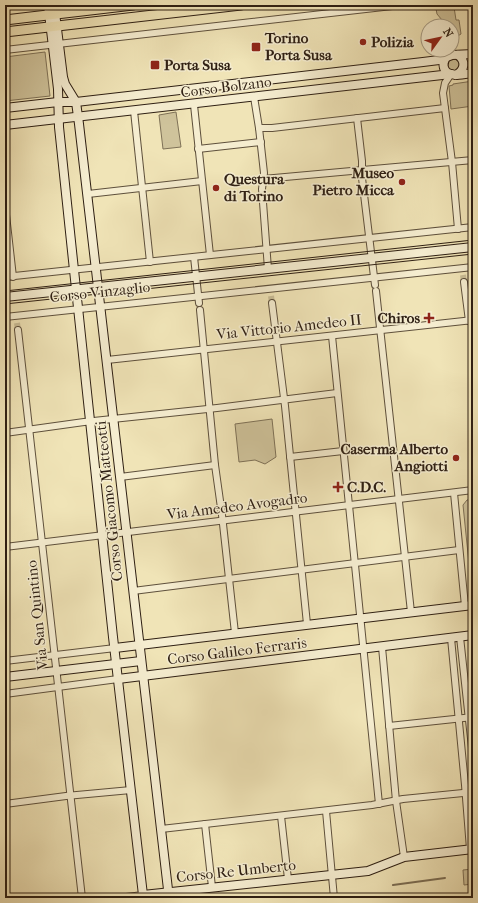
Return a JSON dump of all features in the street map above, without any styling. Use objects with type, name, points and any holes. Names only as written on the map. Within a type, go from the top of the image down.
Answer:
[{"type":"main road","points":[[5,20],[53,11],[133,5]]},
{"type":"main road","points":[[5,32],[241,5]]},
{"type":"street","points":[[48,5],[53,11],[56,47],[64,80],[76,102]]},
{"type":"street","points":[[5,50],[56,47],[352,8],[401,5]]},
{"type":"street","name":"Corso Giacomo Matteotti","points":[[56,47],[59,120],[74,270],[116,663],[144,897]]},
{"type":"street","points":[[460,55],[473,54]]},
{"type":"street","points":[[458,229],[452,162],[443,93],[447,80],[460,72],[463,67],[463,60],[460,57]]},
{"type":"street","name":"Corso Bolzano","points":[[5,108],[58,102],[76,102],[252,82],[439,60],[444,58]]},
{"type":"street","points":[[446,58],[443,63],[444,67],[447,72],[453,75]]},
{"type":"street","name":"Corso Bolzano","points":[[5,125],[473,73]]},
{"type":"street","points":[[252,82],[264,173],[262,189],[268,268]]},
{"type":"street","name":"Corso Giacomo Matteotti","points":[[76,102],[99,286],[168,895]]},
{"type":"street","points":[[194,105],[210,255]]},
{"type":"street","points":[[259,128],[272,128],[445,108]]},
{"type":"street","points":[[134,111],[150,262]]},
{"type":"street","points":[[357,118],[411,612]]},
{"type":"street","points":[[198,149],[261,142]]},
{"type":"street","points":[[263,179],[473,160]]},
{"type":"street","points":[[88,194],[202,181]]},
{"type":"street","points":[[5,206],[13,277]]},
{"type":"street","name":"Corso Vinzaglio","points":[[5,278],[473,227]]},
{"type":"street","name":"Corso Vinzaglio","points":[[5,297],[76,288],[473,247]]},
{"type":"street","points":[[194,257],[199,303]]},
{"type":"street","name":"Corso Vinzaglio","points":[[5,317],[473,266]]},
{"type":"street","points":[[463,268],[463,275]]},
{"type":"street","points":[[464,282],[471,320]]},
{"type":"street","points":[[270,288],[271,296]]},
{"type":"street","points":[[272,304],[284,400],[307,624]]},
{"type":"street","points":[[200,310],[211,409],[215,465],[223,521],[235,633]]},
{"type":"street","name":"Via San Quintino","points":[[17,315],[82,898]]},
{"type":"street","name":"Via Vittorio Amedeo II","points":[[107,360],[471,320]]},
{"type":"street","points":[[332,336],[379,804]]},
{"type":"street","points":[[5,432],[337,393]]},
{"type":"street","points":[[290,457],[343,451]]},
{"type":"street","points":[[120,477],[215,465]]},
{"type":"street","name":"Via Amedeo Avogadro","points":[[5,547],[473,490]]},
{"type":"street","points":[[454,493],[459,550],[469,605]]},
{"type":"street","points":[[133,590],[459,550]]},
{"type":"street","name":"Corso Galileo Ferraris","points":[[5,661],[469,605]]},
{"type":"street","name":"Corso Galileo Ferraris","points":[[5,694],[473,635]]},
{"type":"street","points":[[460,637],[471,717],[473,757]]},
{"type":"street","points":[[451,638],[471,849]]},
{"type":"street","points":[[382,647],[396,801],[404,857]]},
{"type":"street","points":[[5,677],[141,661]]},
{"type":"street","points":[[389,726],[471,717]]},
{"type":"street","points":[[5,804],[131,790]]},
{"type":"street","points":[[161,829],[281,816],[473,792]]},
{"type":"street","points":[[326,810],[334,896]]},
{"type":"street","points":[[281,816],[288,879]]},
{"type":"street","points":[[205,824],[212,887]]},
{"type":"street","name":"Corso Re Umberto","points":[[118,898],[168,895],[212,887],[368,871],[404,857],[471,849]]},
{"type":"shaded area","points":[[454,7],[456,18],[440,18],[437,14],[436,9]]},
{"type":"shaded area","points":[[45,52],[50,96],[5,101],[5,57]]},
{"type":"shaded area","points":[[451,59],[455,59],[459,65],[455,71],[451,71],[447,67],[447,63]]},
{"type":"shaded area","points":[[473,81],[473,106],[451,109],[449,86]]},
{"type":"shaded area","points":[[176,112],[181,147],[163,149],[159,115]]},
{"type":"shaded area","points":[[272,419],[276,457],[265,464],[255,460],[239,462],[235,424]]},
{"type":"shaded area","points":[[473,499],[473,594],[463,505],[467,500]]},
{"type":"shaded area","points":[[473,869],[473,884],[464,885],[463,870]]},
{"type":"waterway","points":[[393,885],[445,878]]},
{"type":"tunnel","points":[[463,275],[464,282]]},
{"type":"tunnel","points":[[271,296],[272,303]]},
{"type":"tunnel","points":[[17,323],[18,330]]},
{"type":"tram line","points":[[5,291],[473,240]]},
{"type":"tram line","points":[[5,304],[473,254]]},
{"type":"place","name":"Polizia","points":[[363,42]]},
{"type":"place","name":"Torino Porta Susa","points":[[256,47]]},
{"type":"place","name":"Porta Susa","points":[[155,65]]},
{"type":"place","name":"Museo Pietro Micca","points":[[402,182]]},
{"type":"place","name":"Questura di Torino","points":[[216,188]]},
{"type":"place","name":"Chiros","points":[[429,318]]},
{"type":"place","name":"Caserma Alberto Angiotti","points":[[456,458]]},
{"type":"place","name":"C.D.C.","points":[[338,487]]}]
